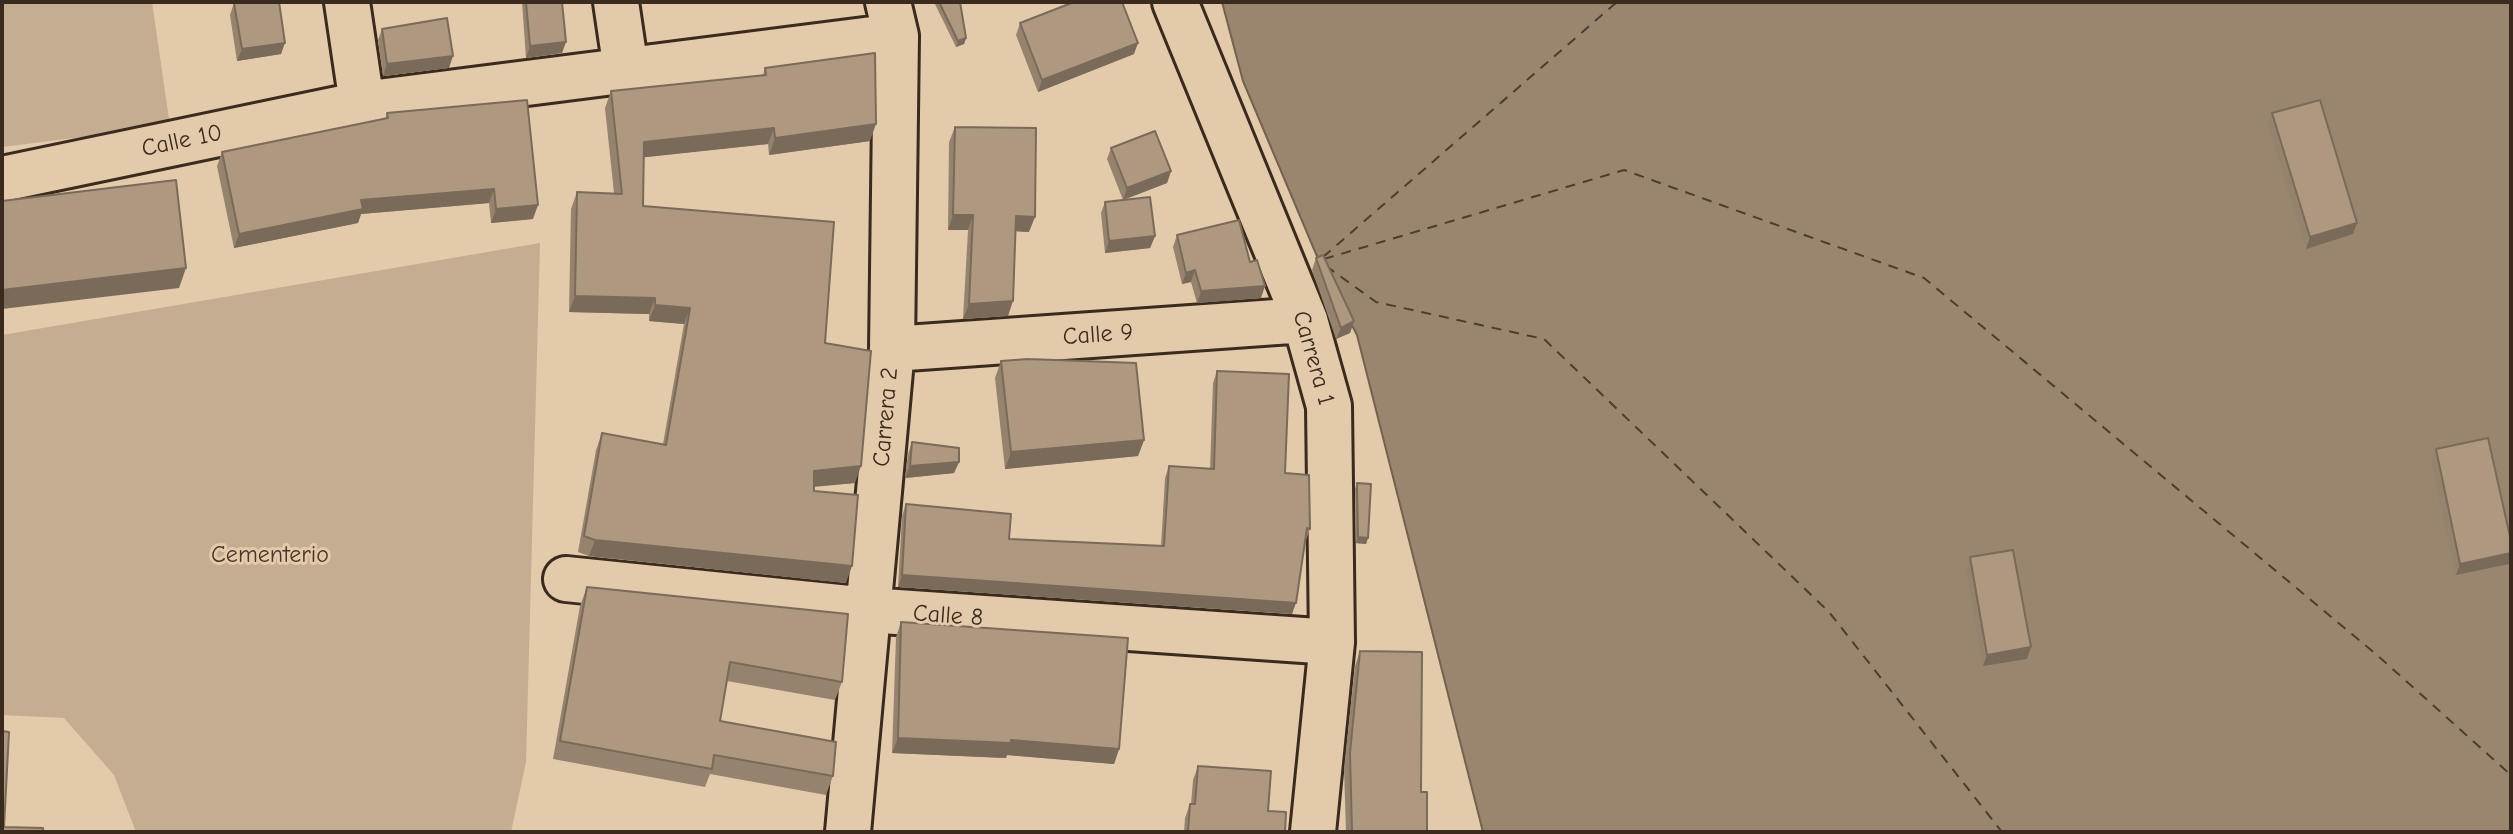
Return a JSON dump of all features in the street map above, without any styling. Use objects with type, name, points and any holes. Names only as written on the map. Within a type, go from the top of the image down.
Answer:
[{"type":"street","points":[[347,2],[362,104]]},
{"type":"street","points":[[616,2],[626,70]]},
{"type":"street","name":"Carrera 1","points":[[1175,2],[1305,320],[1329,406],[1332,642],[1313,832]]},
{"type":"street","name":"Calle 10","points":[[2,179],[362,104],[626,70],[892,19]]},
{"type":"street","name":"Carrera 2","points":[[848,832],[892,349],[892,19]]},
{"type":"street","name":"Calle 9","points":[[892,349],[1305,320]]},
{"type":"street","name":"Calle 8","points":[[566,579],[868,610],[1332,642]]},
{"type":"green space","points":[[2,2],[152,2],[170,126],[2,147]]},
{"type":"green space","name":"Cementerio","points":[[540,243],[526,762],[511,832],[136,832],[114,775],[64,718],[2,715],[2,335]]},
{"type":"shaded area","points":[[1222,2],[2511,2],[2511,832],[1483,832],[1357,335],[1319,261],[1243,81]]},
{"type":"building","points":[[279,2],[285,43],[242,49],[234,3]]},
{"type":"building","points":[[526,2],[562,2],[566,42],[530,46]]},
{"type":"building","points":[[939,2],[960,2],[966,38],[958,41]]},
{"type":"building","points":[[1074,2],[1122,2],[1138,43],[1042,80],[1020,23]]},
{"type":"building","points":[[447,18],[453,56],[387,64],[382,29]]},
{"type":"building","points":[[875,53],[876,124],[775,138],[774,128],[644,142],[643,206],[834,222],[825,343],[871,351],[861,466],[814,471],[814,491],[858,495],[852,566],[595,540],[584,536],[602,433],[666,445],[690,308],[655,305],[655,298],[575,296],[577,192],[622,194],[611,91],[766,75],[765,68]]},
{"type":"building","points":[[527,100],[538,205],[496,209],[494,189],[361,200],[363,209],[239,234],[222,152],[388,118],[387,113]]},
{"type":"building","points":[[2320,100],[2357,223],[2310,237],[2272,113]]},
{"type":"building","points":[[955,127],[1036,128],[1035,217],[1016,216],[1013,301],[969,304],[973,215],[953,215]]},
{"type":"building","points":[[1155,131],[1171,171],[1127,188],[1111,148]]},
{"type":"building","points":[[176,180],[186,268],[2,290],[2,201]]},
{"type":"building","points":[[1150,197],[1155,236],[1109,241],[1105,202]]},
{"type":"building","points":[[1239,220],[1250,262],[1257,260],[1265,286],[1201,291],[1195,270],[1186,273],[1177,235]]},
{"type":"building","points":[[1323,255],[1354,321],[1341,328],[1316,258]]},
{"type":"building","points":[[1001,361],[1136,363],[1144,440],[1011,452]]},
{"type":"building","points":[[1217,371],[1289,374],[1285,473],[1309,475],[1310,529],[1307,528],[1296,603],[902,575],[906,504],[1011,514],[1009,539],[1164,546],[1169,466],[1214,469]]},
{"type":"building","points":[[2488,438],[2511,553],[2460,564],[2436,449]]},
{"type":"building","points":[[912,442],[959,448],[959,462],[910,466]]},
{"type":"building","points":[[1357,483],[1371,484],[1368,538],[1358,537]]},
{"type":"building","points":[[2013,550],[2031,647],[1987,655],[1970,557]]},
{"type":"building","points":[[587,587],[848,614],[842,682],[730,662],[720,721],[836,742],[833,776],[714,755],[712,769],[560,741]]},
{"type":"building","points":[[901,622],[1128,638],[1119,749],[1011,740],[1011,743],[898,738]]},
{"type":"building","points":[[1360,651],[1422,652],[1421,792],[1427,792],[1427,832],[1352,832],[1350,753]]},
{"type":"building","points":[[2,731],[9,732],[4,827],[43,828],[43,832],[2,832]]},
{"type":"building","points":[[1198,766],[1271,771],[1268,811],[1286,812],[1285,832],[1188,832],[1190,804],[1195,804]]},
{"type":"ferry route","points":[[1323,257],[1617,2]]},
{"type":"ferry route","points":[[1324,259],[1624,170],[1924,278],[2377,655],[2511,775]]},
{"type":"ferry route","points":[[1326,266],[1376,302],[1544,339],[1829,612],[2002,832]]}]
